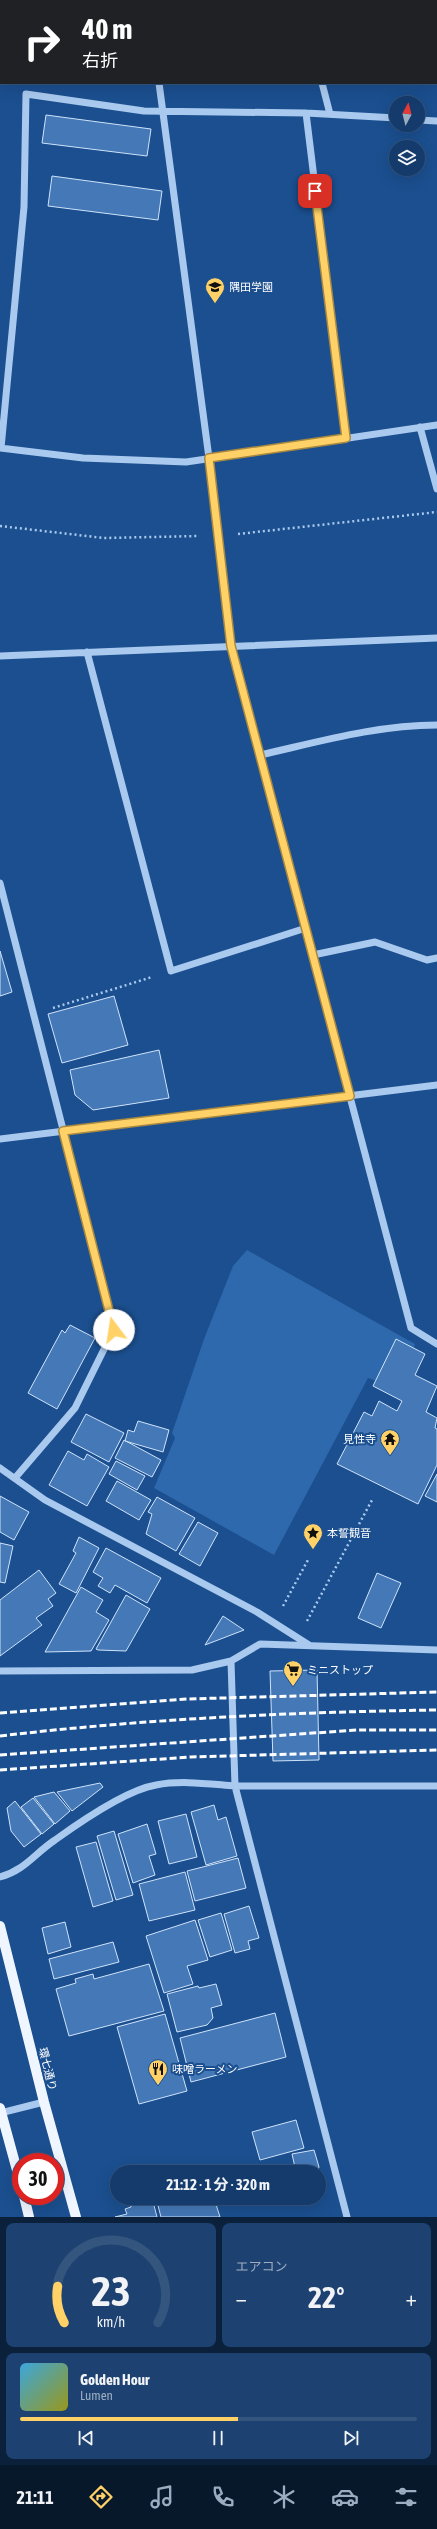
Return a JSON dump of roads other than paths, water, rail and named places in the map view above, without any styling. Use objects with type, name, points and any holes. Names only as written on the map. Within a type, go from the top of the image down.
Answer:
[{"type":"main road","name":"環七通り","points":[[0,1926],[44,2102],[76,2217]]},
{"type":"main road","points":[[0,2111],[12,2153]]},
{"type":"main road","points":[[26,2205],[29,2217]]},
{"type":"street","points":[[158,84],[209,458],[231,646],[411,1328],[437,1344]]},
{"type":"street","points":[[322,84],[330,114]]},
{"type":"street","points":[[389,118],[306,113],[144,111],[26,94],[24,208],[1,448],[83,458],[186,462],[437,425]]},
{"type":"street","points":[[306,113],[346,438]]},
{"type":"street","points":[[425,120],[437,121]]},
{"type":"street","points":[[420,427],[437,489]]},
{"type":"street","points":[[0,656],[437,638]]},
{"type":"street","points":[[87,652],[171,971],[306,928]]},
{"type":"street","points":[[260,755],[340,737],[407,725],[437,725]]},
{"type":"street","points":[[0,883],[114,1330],[75,1408],[15,1478]]},
{"type":"street","points":[[312,955],[375,942],[427,960],[437,958]]},
{"type":"street","points":[[0,1139],[437,1085]]},
{"type":"street","points":[[0,1468],[45,1500],[257,1612],[273,1624],[311,1646]]},
{"type":"street","points":[[0,1672],[192,1670],[231,1661],[260,1644],[437,1650]]},
{"type":"street","points":[[231,1661],[235,1786],[347,2217]]},
{"type":"street","points":[[0,1877],[15,1873],[54,1840],[127,1795],[156,1785],[191,1782],[235,1786],[437,1786]]},
{"type":"street","points":[[0,2111],[44,2102]]},
{"type":"railway","points":[[0,1713],[187,1699],[437,1692]]},
{"type":"railway","points":[[0,1736],[109,1725],[218,1717],[437,1710]]},
{"type":"railway","points":[[0,1755],[357,1730],[437,1730]]},
{"type":"railway","points":[[0,1770],[191,1757],[437,1750]]},
{"type":"place","name":"隅田学園","points":[[215,304]]},
{"type":"place","name":"見性寺","points":[[390,1456]]},
{"type":"place","name":"本誓観音","points":[[313,1550]]},
{"type":"place","name":"ミニストップ","points":[[293,1687]]},
{"type":"place","name":"味噌ラーメン","points":[[158,2086]]}]
